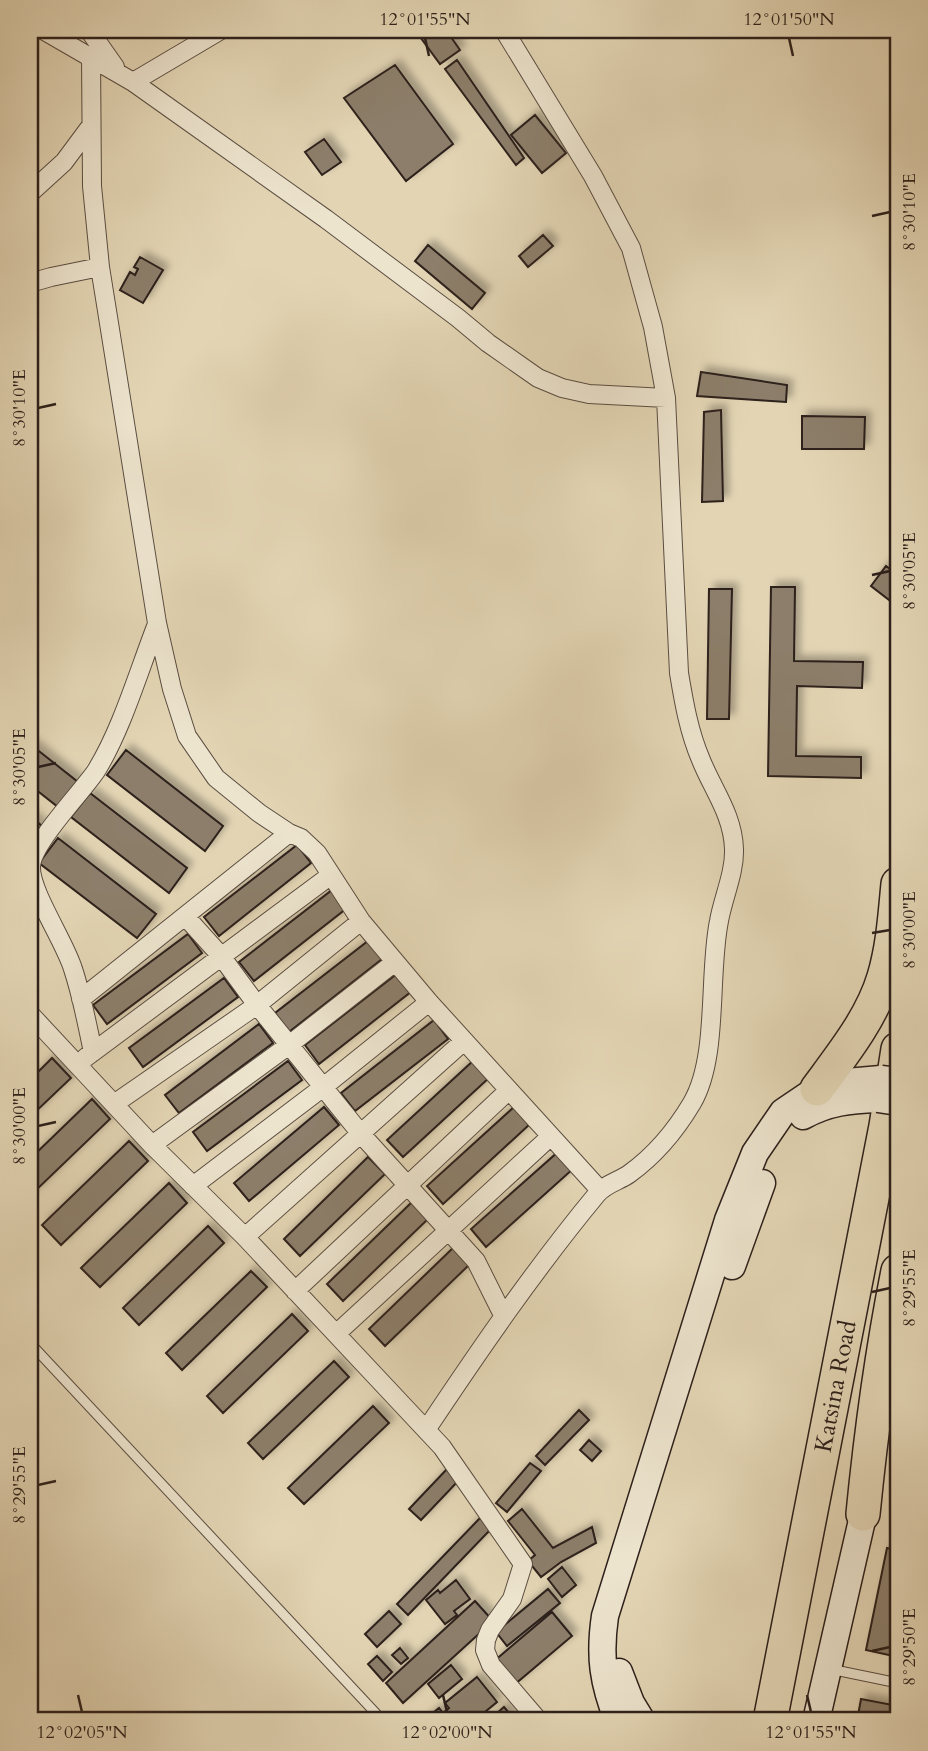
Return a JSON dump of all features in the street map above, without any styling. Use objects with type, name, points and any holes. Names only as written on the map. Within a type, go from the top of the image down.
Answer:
[{"type":"highway","points":[[817,1090],[871,1008],[884,977],[894,928],[898,884]]},
{"type":"highway","name":"Katsina Road","points":[[770,1721],[886,1126],[898,1049]]},
{"type":"highway","name":"Katsina Road","points":[[793,1721],[898,1177]]},
{"type":"highway","points":[[863,1514],[872,1431],[898,1271]]},
{"type":"main road","points":[[618,1721],[603,1675],[601,1644],[605,1616],[724,1232],[755,1153],[783,1112],[817,1090],[835,1083],[889,1090]]},
{"type":"main road","points":[[642,1721],[620,1676],[618,1650],[622,1618],[737,1249],[767,1169],[784,1136],[802,1117],[839,1101],[889,1090]]},
{"type":"main road","points":[[816,1721],[898,1366]]},
{"type":"street","points":[[43,30],[127,78],[326,219],[538,378],[562,388],[589,394],[666,398]]},
{"type":"street","points":[[89,30],[127,78]]},
{"type":"street","points":[[127,78],[221,30]]},
{"type":"street","points":[[426,1430],[503,1315],[600,1190],[627,1175],[647,1159],[693,1103],[706,1071],[719,921],[735,850],[723,802],[700,758],[686,715],[679,673],[666,398],[653,327],[631,248],[593,176],[504,30]]},
{"type":"street","points":[[91,56],[92,186],[100,267],[157,623],[172,689],[187,736],[216,778],[260,813],[289,833],[302,838],[317,853],[361,921],[429,1002],[600,1190]]},
{"type":"street","points":[[30,193],[64,162],[90,127]]},
{"type":"street","points":[[30,283],[51,276],[100,267]]},
{"type":"street","points":[[93,1052],[73,968],[32,876],[32,858],[96,770],[120,720],[157,623]]},
{"type":"street","points":[[81,999],[289,833]]},
{"type":"street","points":[[76,1064],[331,875]]},
{"type":"street","points":[[185,916],[221,956],[361,1134],[476,1261],[503,1315]]},
{"type":"street","points":[[114,1104],[257,1005],[361,921]]},
{"type":"street","points":[[152,1145],[289,1045],[396,962]]},
{"type":"street","points":[[193,1186],[323,1088],[429,1002]]},
{"type":"street","points":[[30,1014],[152,1145],[245,1237],[450,1458],[523,1564],[512,1599],[490,1630],[485,1650],[491,1665],[539,1721]]},
{"type":"street","points":[[245,1237],[464,1041]]},
{"type":"street","points":[[295,1291],[509,1090]]},
{"type":"street","points":[[336,1334],[551,1136]]},
{"type":"lane","points":[[30,1343],[383,1721]]},
{"type":"lane","points":[[828,1669],[898,1683]]},
{"type":"building","points":[[415,30],[446,30],[460,50],[440,64]]},
{"type":"building","points":[[457,60],[524,158],[516,165],[445,69]]},
{"type":"building","points":[[395,65],[453,144],[406,181],[344,98]]},
{"type":"building","points":[[535,115],[566,153],[542,173],[511,135]]},
{"type":"building","points":[[324,139],[341,162],[322,175],[305,152]]},
{"type":"building","points":[[543,235],[553,246],[528,267],[519,256]]},
{"type":"building","points":[[428,245],[485,293],[472,309],[415,261]]},
{"type":"building","points":[[140,257],[163,270],[143,303],[120,290],[130,272],[135,275],[138,269],[134,267]]},
{"type":"building","points":[[701,372],[787,385],[786,402],[697,396]]},
{"type":"building","points":[[721,410],[723,501],[702,502],[704,412]]},
{"type":"building","points":[[802,416],[865,417],[864,449],[802,449]]},
{"type":"building","points":[[886,566],[898,575],[898,596],[893,603],[871,586]]},
{"type":"building","points":[[771,587],[795,587],[794,661],[863,662],[862,688],[797,686],[796,756],[861,757],[861,778],[768,776]]},
{"type":"building","points":[[709,589],[732,589],[729,719],[707,719]]},
{"type":"building","points":[[897,607],[898,657],[893,657]]},
{"type":"building","points":[[30,744],[78,782],[58,807],[30,785]]},
{"type":"building","points":[[126,750],[223,826],[205,851],[107,775]]},
{"type":"building","points":[[90,793],[187,868],[169,893],[71,817]]},
{"type":"building","points":[[30,816],[42,826],[30,842]]},
{"type":"building","points":[[58,838],[156,914],[137,938],[39,863]]},
{"type":"building","points":[[297,845],[311,863],[219,936],[204,917]]},
{"type":"building","points":[[332,890],[347,908],[254,981],[239,962]]},
{"type":"building","points":[[188,934],[202,953],[107,1024],[93,1005]]},
{"type":"building","points":[[368,941],[382,959],[289,1032],[275,1013]]},
{"type":"building","points":[[398,973],[412,991],[319,1064],[305,1045]]},
{"type":"building","points":[[224,978],[238,997],[143,1067],[129,1048]]},
{"type":"building","points":[[434,1020],[448,1039],[355,1111],[341,1093]]},
{"type":"building","points":[[259,1024],[273,1043],[179,1113],[165,1095]]},
{"type":"building","points":[[52,1058],[71,1078],[30,1117],[30,1080]]},
{"type":"building","points":[[474,1060],[490,1077],[403,1157],[387,1140]]},
{"type":"building","points":[[288,1061],[302,1080],[207,1151],[193,1132]]},
{"type":"building","points":[[92,1099],[110,1119],[30,1196],[30,1159]]},
{"type":"building","points":[[324,1107],[339,1125],[249,1201],[234,1183]]},
{"type":"building","points":[[514,1107],[530,1124],[443,1204],[427,1186]]},
{"type":"building","points":[[129,1141],[148,1161],[61,1245],[42,1225]]},
{"type":"building","points":[[559,1151],[574,1168],[486,1247],[471,1229]]},
{"type":"building","points":[[368,1157],[385,1174],[300,1256],[284,1239]]},
{"type":"building","points":[[169,1183],[187,1203],[100,1287],[81,1268]]},
{"type":"building","points":[[412,1202],[428,1219],[343,1301],[327,1284]]},
{"type":"building","points":[[208,1226],[224,1243],[139,1325],[123,1308]]},
{"type":"building","points":[[454,1247],[470,1264],[385,1346],[369,1329]]},
{"type":"building","points":[[251,1271],[267,1287],[182,1370],[166,1353]]},
{"type":"building","points":[[292,1314],[308,1331],[223,1413],[207,1396]]},
{"type":"building","points":[[334,1361],[349,1377],[263,1459],[248,1443]]},
{"type":"building","points":[[373,1406],[389,1423],[304,1504],[288,1488]]},
{"type":"building","points":[[579,1410],[589,1420],[545,1465],[536,1456]]},
{"type":"building","points":[[589,1440],[601,1451],[592,1461],[580,1450]]},
{"type":"building","points":[[530,1463],[541,1471],[507,1512],[496,1503]]},
{"type":"building","points":[[448,1468],[460,1479],[421,1520],[409,1509]]},
{"type":"building","points":[[522,1509],[553,1548],[592,1527],[596,1543],[561,1562],[541,1577],[528,1561],[535,1555],[508,1521]]},
{"type":"building","points":[[898,1511],[898,1547],[890,1545]]},
{"type":"building","points":[[480,1518],[491,1529],[408,1615],[397,1604]]},
{"type":"building","points":[[887,1548],[898,1550],[898,1657],[866,1650]]},
{"type":"building","points":[[562,1567],[576,1585],[562,1597],[548,1579]]},
{"type":"building","points":[[456,1580],[470,1599],[454,1611],[457,1615],[445,1624],[426,1600]]},
{"type":"building","points":[[548,1589],[560,1603],[507,1646],[496,1632]]},
{"type":"building","points":[[475,1601],[493,1621],[403,1703],[386,1683]]},
{"type":"building","points":[[389,1611],[401,1624],[377,1647],[365,1634]]},
{"type":"building","points":[[552,1612],[572,1636],[514,1685],[494,1661]]},
{"type":"building","points":[[400,1648],[408,1658],[401,1664],[392,1655]]},
{"type":"building","points":[[377,1656],[392,1672],[383,1681],[368,1664]]},
{"type":"building","points":[[451,1665],[462,1679],[439,1698],[428,1684]]},
{"type":"building","points":[[477,1677],[497,1702],[474,1721],[423,1721],[439,1708],[443,1713],[449,1708],[445,1703]]},
{"type":"building","points":[[861,1699],[898,1706],[898,1721],[857,1721]]},
{"type":"building","points":[[504,1707],[516,1721],[488,1721]]}]
